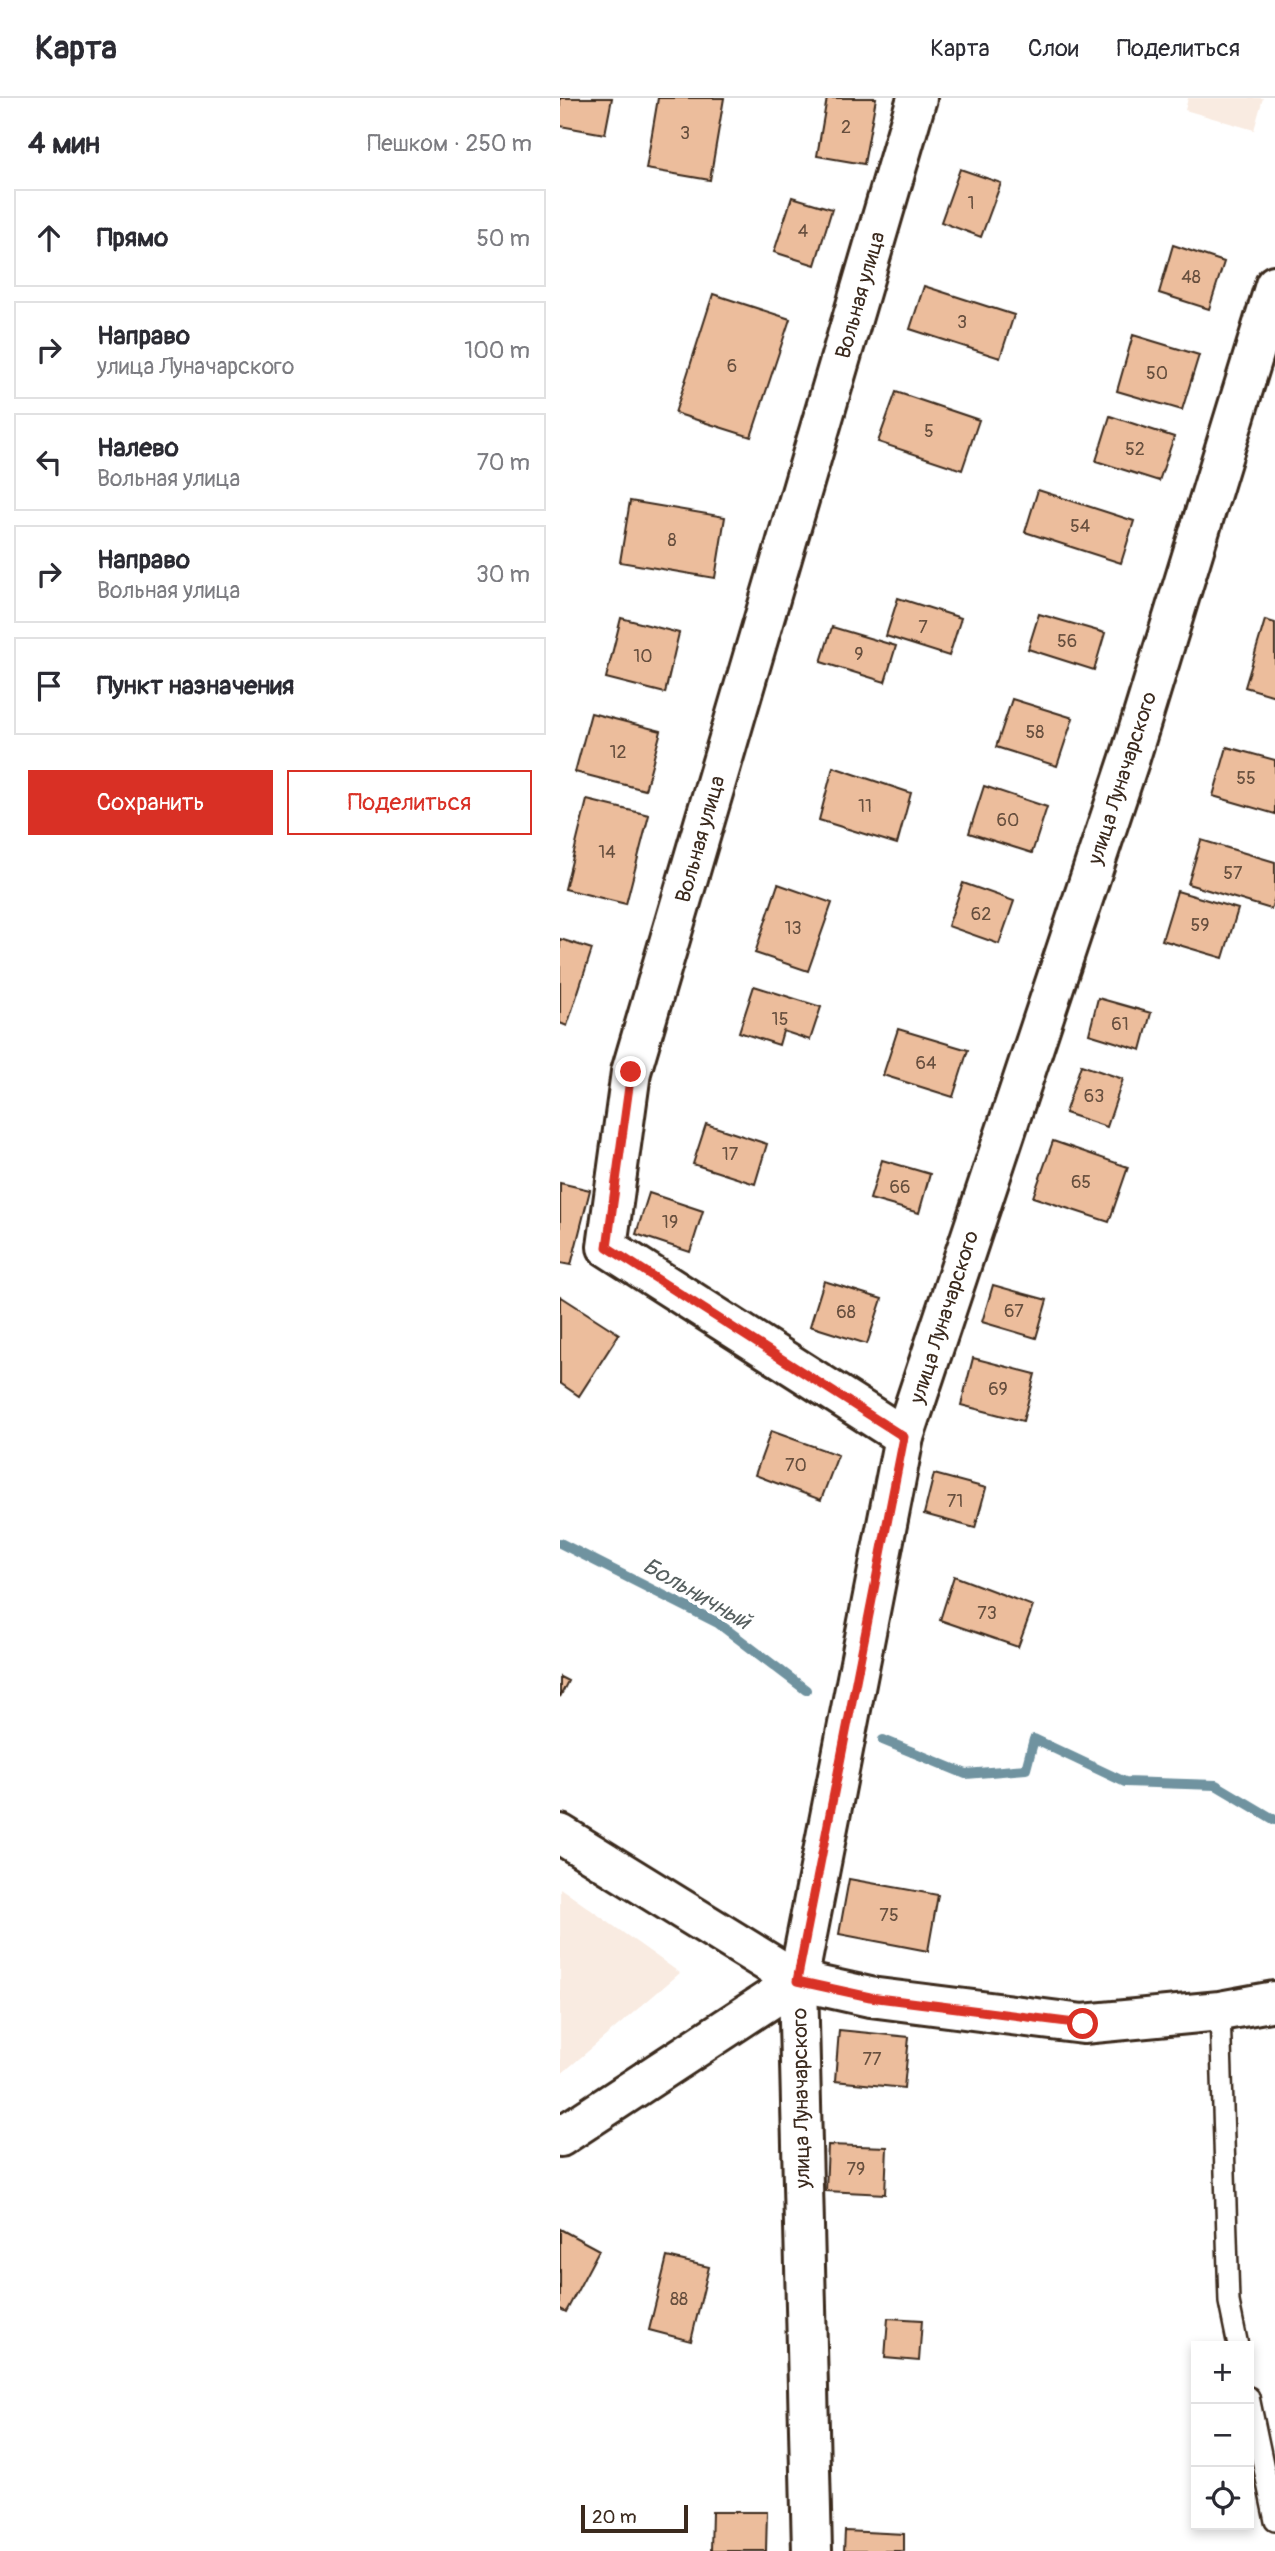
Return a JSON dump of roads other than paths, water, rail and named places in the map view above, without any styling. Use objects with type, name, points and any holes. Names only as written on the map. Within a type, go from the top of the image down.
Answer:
[{"type":"street","name":"Вольная улица","points":[[904,1437],[607,1247],[631,1072],[917,98]]},
{"type":"street","name":"улица Луначарского","points":[[812,2551],[797,1981],[904,1437],[1130,758],[1275,285]]},
{"type":"street","points":[[560,1834],[797,1981],[870,1997],[1083,2024],[1220,2011],[1275,2001]]},
{"type":"street","points":[[560,2137],[797,1981]]},
{"type":"lane","points":[[1220,2011],[1229,2302],[1237,2341]]},
{"type":"lane","points":[[1250,2404],[1275,2521]]},
{"type":"waterway","name":"Больничный","points":[[560,1543],[718,1623],[806,1690]]},
{"type":"waterway","name":"Больничный","points":[[883,1740],[966,1774],[1026,1769],[1034,1739],[1125,1782],[1216,1785],[1275,1820]]}]
